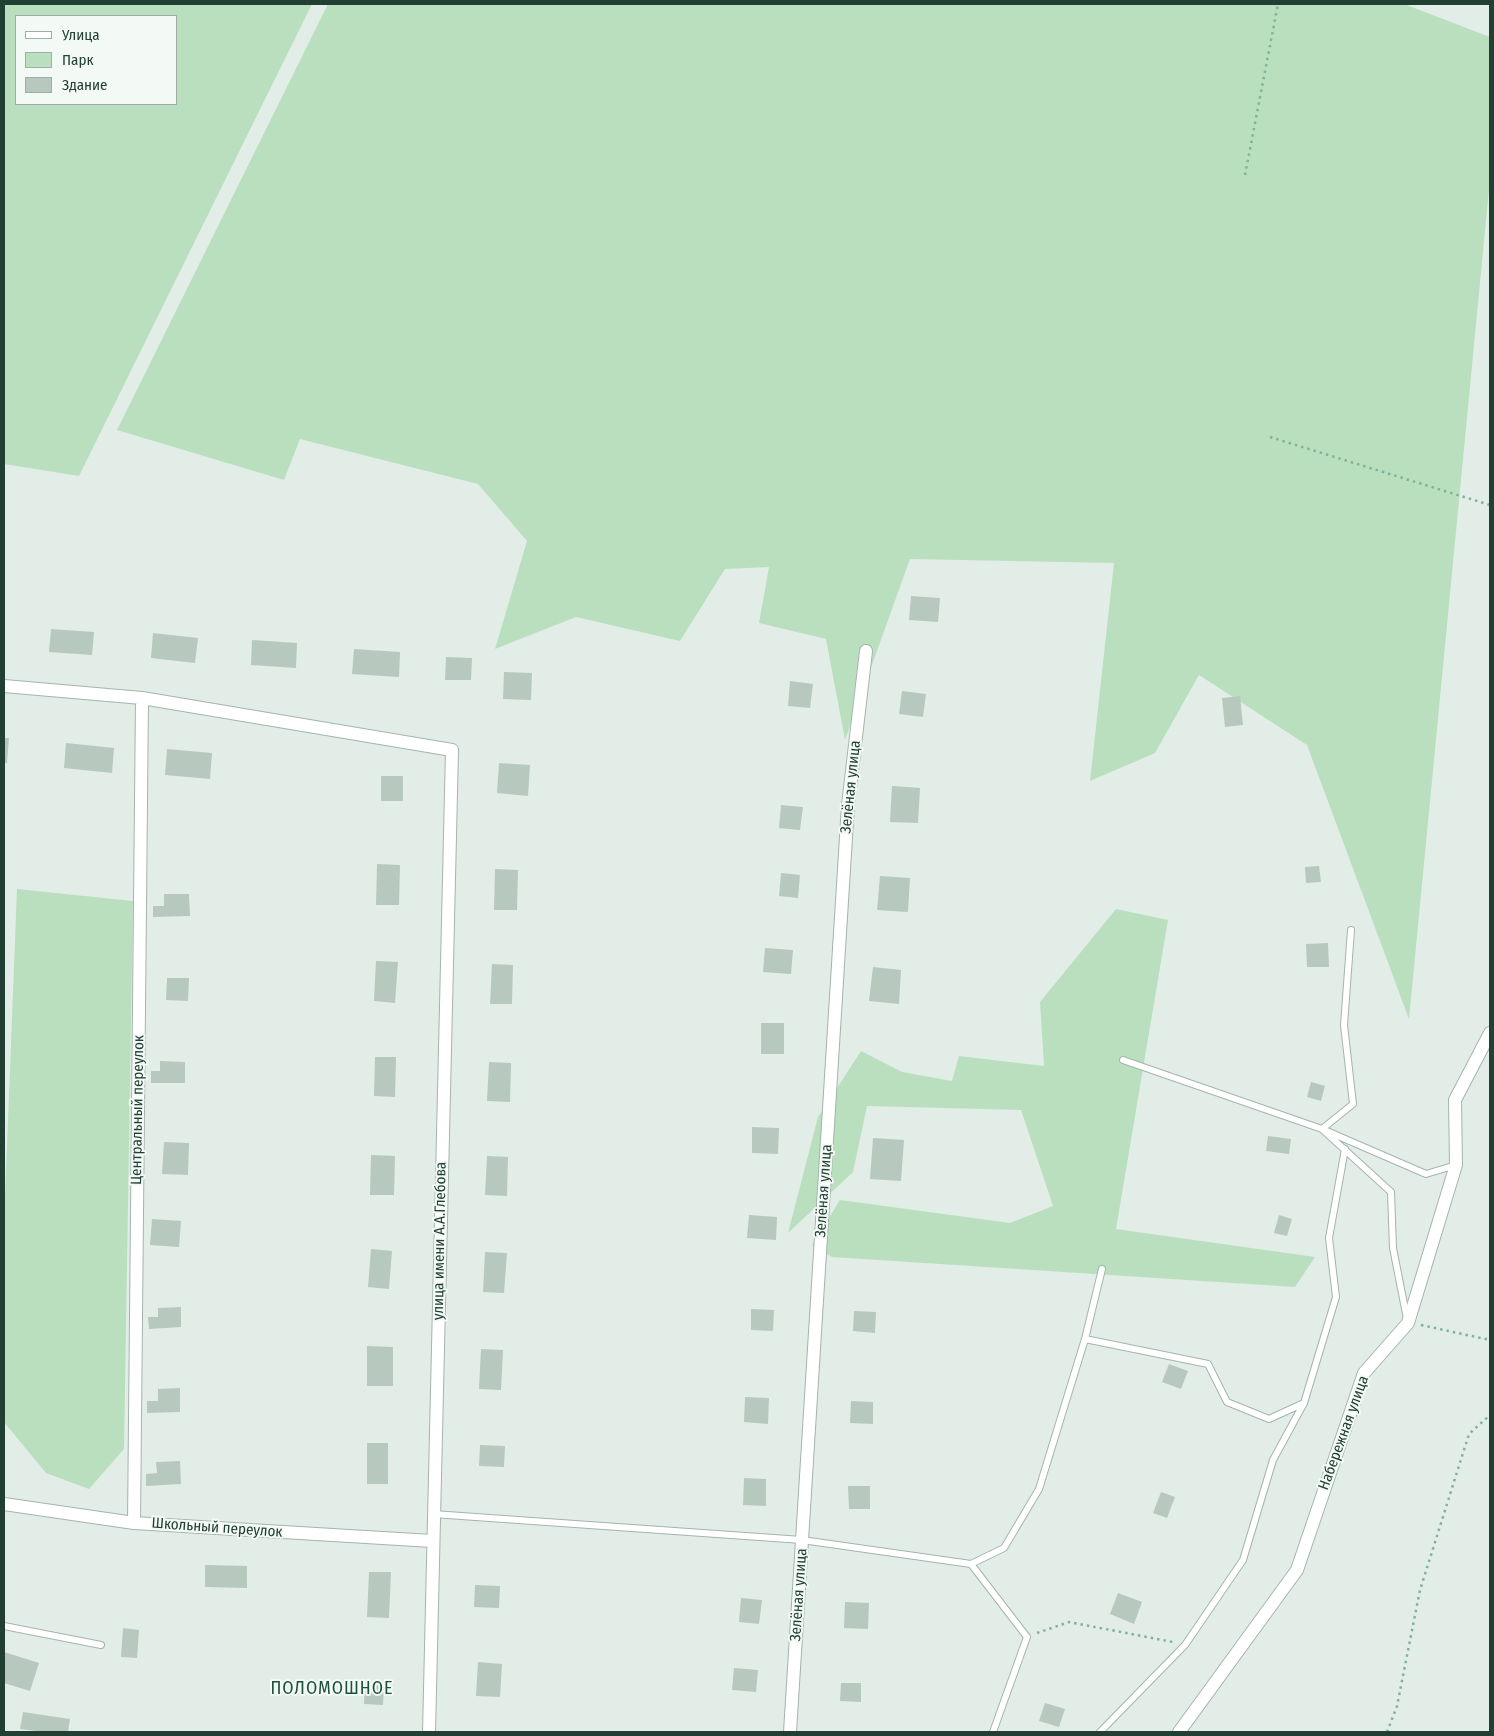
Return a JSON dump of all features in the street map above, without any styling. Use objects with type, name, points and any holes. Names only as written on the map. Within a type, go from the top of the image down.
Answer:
[{"type":"street","name":"Зелёная улица","points":[[790,1732],[848,805],[866,651]]},
{"type":"street","points":[[4,686],[142,698]]},
{"type":"street","name":"улица имени А.А.Глебова","points":[[142,698],[452,750],[429,1732]]},
{"type":"street","name":"Центральный переулок","points":[[134,1523],[142,698]]},
{"type":"street","name":"Набережная улица","points":[[1178,1732],[1297,1570],[1364,1373],[1408,1322],[1456,1165],[1455,1100],[1490,1033]]},
{"type":"street","name":"Школьный переулок","points":[[4,1504],[134,1523],[432,1541]]},
{"type":"lane","points":[[1322,1129],[1353,1104],[1344,1025],[1350,930]]},
{"type":"lane","points":[[1123,1060],[1322,1129],[1426,1174],[1456,1165]]},
{"type":"lane","points":[[1322,1129],[1391,1192],[1393,1248],[1408,1322]]},
{"type":"lane","points":[[1100,1732],[1185,1645],[1243,1560],[1273,1460],[1304,1403],[1336,1296],[1329,1238],[1345,1150]]},
{"type":"lane","points":[[433,1514],[802,1540],[971,1564],[1004,1548],[1039,1489],[1085,1340],[1102,1269]]},
{"type":"lane","points":[[1085,1340],[1208,1364],[1227,1402],[1269,1418],[1304,1403]]},
{"type":"lane","points":[[971,1564],[1026,1637],[993,1732]]},
{"type":"lane","points":[[4,1626],[101,1645]]},
{"type":"path","points":[[1245,175],[1278,4]]},
{"type":"path","points":[[1270,437],[1490,505]]},
{"type":"path","points":[[1408,1322],[1490,1340]]},
{"type":"path","points":[[1387,1732],[1396,1706],[1420,1590],[1469,1434],[1490,1415]]},
{"type":"path","points":[[1026,1637],[1069,1622],[1185,1645]]},
{"type":"green space","points":[[4,4],[312,4],[79,476],[4,464]]},
{"type":"green space","points":[[328,4],[1404,4],[1490,37],[1490,179],[1409,1019],[1307,745],[1199,675],[1155,753],[1090,781],[1114,563],[910,559],[845,740],[826,639],[759,623],[769,567],[725,569],[680,641],[576,617],[495,649],[527,541],[478,484],[300,439],[284,480],[117,430]]},
{"type":"green space","points":[[17,889],[133,901],[124,1449],[89,1489],[46,1473],[4,1422],[4,1223]]},
{"type":"green space","points":[[1116,909],[1168,920],[1116,1229],[1315,1257],[1295,1287],[832,1257],[812,1245],[840,1200],[1010,1223],[1053,1206],[1021,1110],[867,1106],[853,1172],[788,1233],[818,1117],[861,1051],[902,1072],[952,1081],[959,1056],[1044,1066],[1040,1002]]},
{"type":"building","points":[[911,596],[940,598],[938,622],[909,620]]},
{"type":"building","points":[[51,629],[94,632],[92,655],[49,652]]},
{"type":"building","points":[[153,633],[198,638],[195,663],[151,658]]},
{"type":"building","points":[[252,640],[297,643],[296,668],[251,665]]},
{"type":"building","points":[[354,649],[400,652],[399,677],[352,674]]},
{"type":"building","points":[[446,657],[472,658],[471,680],[445,680]]},
{"type":"building","points":[[504,672],[532,673],[531,700],[503,699]]},
{"type":"building","points":[[790,681],[813,684],[810,708],[788,706]]},
{"type":"building","points":[[902,691],[926,694],[923,717],[899,714]]},
{"type":"building","points":[[1240,696],[1243,725],[1225,727],[1222,698]]},
{"type":"building","points":[[4,738],[9,738],[7,763],[4,763]]},
{"type":"building","points":[[66,743],[114,748],[112,773],[64,768]]},
{"type":"building","points":[[167,749],[212,753],[210,779],[165,775]]},
{"type":"building","points":[[499,763],[530,765],[528,796],[497,793]]},
{"type":"building","points":[[381,776],[403,776],[403,801],[381,801]]},
{"type":"building","points":[[892,786],[920,788],[918,823],[890,822]]},
{"type":"building","points":[[781,805],[803,807],[800,830],[779,828]]},
{"type":"building","points":[[377,864],[400,865],[399,905],[376,905]]},
{"type":"building","points":[[1319,866],[1321,882],[1306,883],[1305,867]]},
{"type":"building","points":[[495,869],[518,870],[517,910],[494,910]]},
{"type":"building","points":[[781,873],[800,875],[798,898],[779,896]]},
{"type":"building","points":[[880,876],[910,878],[908,912],[877,910]]},
{"type":"building","points":[[164,894],[189,894],[190,916],[153,917],[153,906],[164,906]]},
{"type":"building","points":[[1328,943],[1329,967],[1307,967],[1306,944]]},
{"type":"building","points":[[765,948],[793,950],[791,974],[763,972]]},
{"type":"building","points":[[376,961],[398,962],[395,1003],[374,1001]]},
{"type":"building","points":[[492,964],[513,965],[512,1004],[490,1004]]},
{"type":"building","points":[[873,967],[901,970],[899,1004],[869,1001]]},
{"type":"building","points":[[167,978],[189,978],[188,1001],[166,1000]]},
{"type":"building","points":[[761,1023],[784,1023],[784,1054],[761,1054]]},
{"type":"building","points":[[375,1057],[396,1057],[395,1097],[374,1096]]},
{"type":"building","points":[[160,1061],[185,1062],[185,1083],[151,1083],[151,1071],[160,1071]]},
{"type":"building","points":[[489,1062],[511,1063],[510,1102],[487,1101]]},
{"type":"building","points":[[1311,1082],[1325,1086],[1321,1101],[1307,1097]]},
{"type":"building","points":[[752,1127],[779,1128],[778,1154],[752,1153]]},
{"type":"building","points":[[1268,1136],[1291,1139],[1289,1154],[1266,1151]]},
{"type":"building","points":[[873,1138],[904,1140],[901,1181],[870,1179]]},
{"type":"building","points":[[164,1142],[189,1143],[188,1175],[162,1174]]},
{"type":"building","points":[[371,1155],[395,1156],[394,1195],[370,1195]]},
{"type":"building","points":[[487,1156],[508,1157],[507,1196],[485,1195]]},
{"type":"building","points":[[749,1215],[777,1217],[776,1240],[747,1238]]},
{"type":"building","points":[[1279,1215],[1292,1219],[1287,1236],[1274,1233]]},
{"type":"building","points":[[152,1219],[181,1221],[179,1247],[150,1245]]},
{"type":"building","points":[[371,1249],[392,1251],[389,1289],[368,1287]]},
{"type":"building","points":[[485,1252],[507,1253],[504,1293],[483,1292]]},
{"type":"building","points":[[181,1307],[181,1327],[149,1329],[148,1317],[158,1317],[158,1308]]},
{"type":"building","points":[[751,1309],[774,1310],[773,1331],[751,1330]]},
{"type":"building","points":[[854,1311],[876,1312],[875,1333],[853,1331]]},
{"type":"building","points":[[367,1346],[393,1347],[393,1386],[367,1386]]},
{"type":"building","points":[[481,1349],[503,1350],[501,1390],[479,1389]]},
{"type":"building","points":[[1169,1364],[1188,1371],[1181,1389],[1162,1382]]},
{"type":"building","points":[[180,1388],[180,1412],[147,1413],[147,1401],[158,1401],[158,1389]]},
{"type":"building","points":[[745,1397],[769,1398],[768,1424],[744,1422]]},
{"type":"building","points":[[851,1401],[873,1402],[873,1424],[850,1423]]},
{"type":"building","points":[[367,1443],[388,1443],[388,1484],[367,1484]]},
{"type":"building","points":[[480,1445],[505,1446],[504,1467],[479,1466]]},
{"type":"building","points":[[180,1461],[181,1484],[146,1486],[146,1474],[157,1473],[156,1462]]},
{"type":"building","points":[[744,1478],[766,1479],[766,1506],[743,1505]]},
{"type":"building","points":[[848,1486],[870,1486],[870,1509],[849,1509]]},
{"type":"building","points":[[1161,1492],[1175,1497],[1167,1518],[1153,1513]]},
{"type":"building","points":[[205,1565],[247,1566],[247,1588],[205,1587]]},
{"type":"building","points":[[369,1572],[391,1572],[389,1618],[367,1617]]},
{"type":"building","points":[[475,1585],[500,1586],[499,1608],[474,1607]]},
{"type":"building","points":[[1118,1593],[1142,1602],[1134,1624],[1110,1614]]},
{"type":"building","points":[[741,1598],[762,1600],[759,1624],[739,1622]]},
{"type":"building","points":[[845,1602],[869,1603],[868,1629],[844,1628]]},
{"type":"building","points":[[123,1628],[139,1630],[137,1658],[121,1657]]},
{"type":"building","points":[[4,1652],[39,1663],[30,1691],[4,1683]]},
{"type":"building","points":[[478,1662],[502,1664],[500,1697],[476,1696]]},
{"type":"building","points":[[734,1668],[758,1670],[756,1692],[732,1690]]},
{"type":"building","points":[[841,1683],[861,1683],[861,1702],[840,1701]]},
{"type":"building","points":[[365,1684],[384,1685],[383,1705],[364,1704]]},
{"type":"building","points":[[1045,1703],[1065,1709],[1059,1727],[1039,1721]]},
{"type":"building","points":[[23,1712],[70,1719],[68,1732],[20,1729]]},
{"type":"district","name":"ПОЛОМОШНОЕ","points":[[332,1689]]}]
